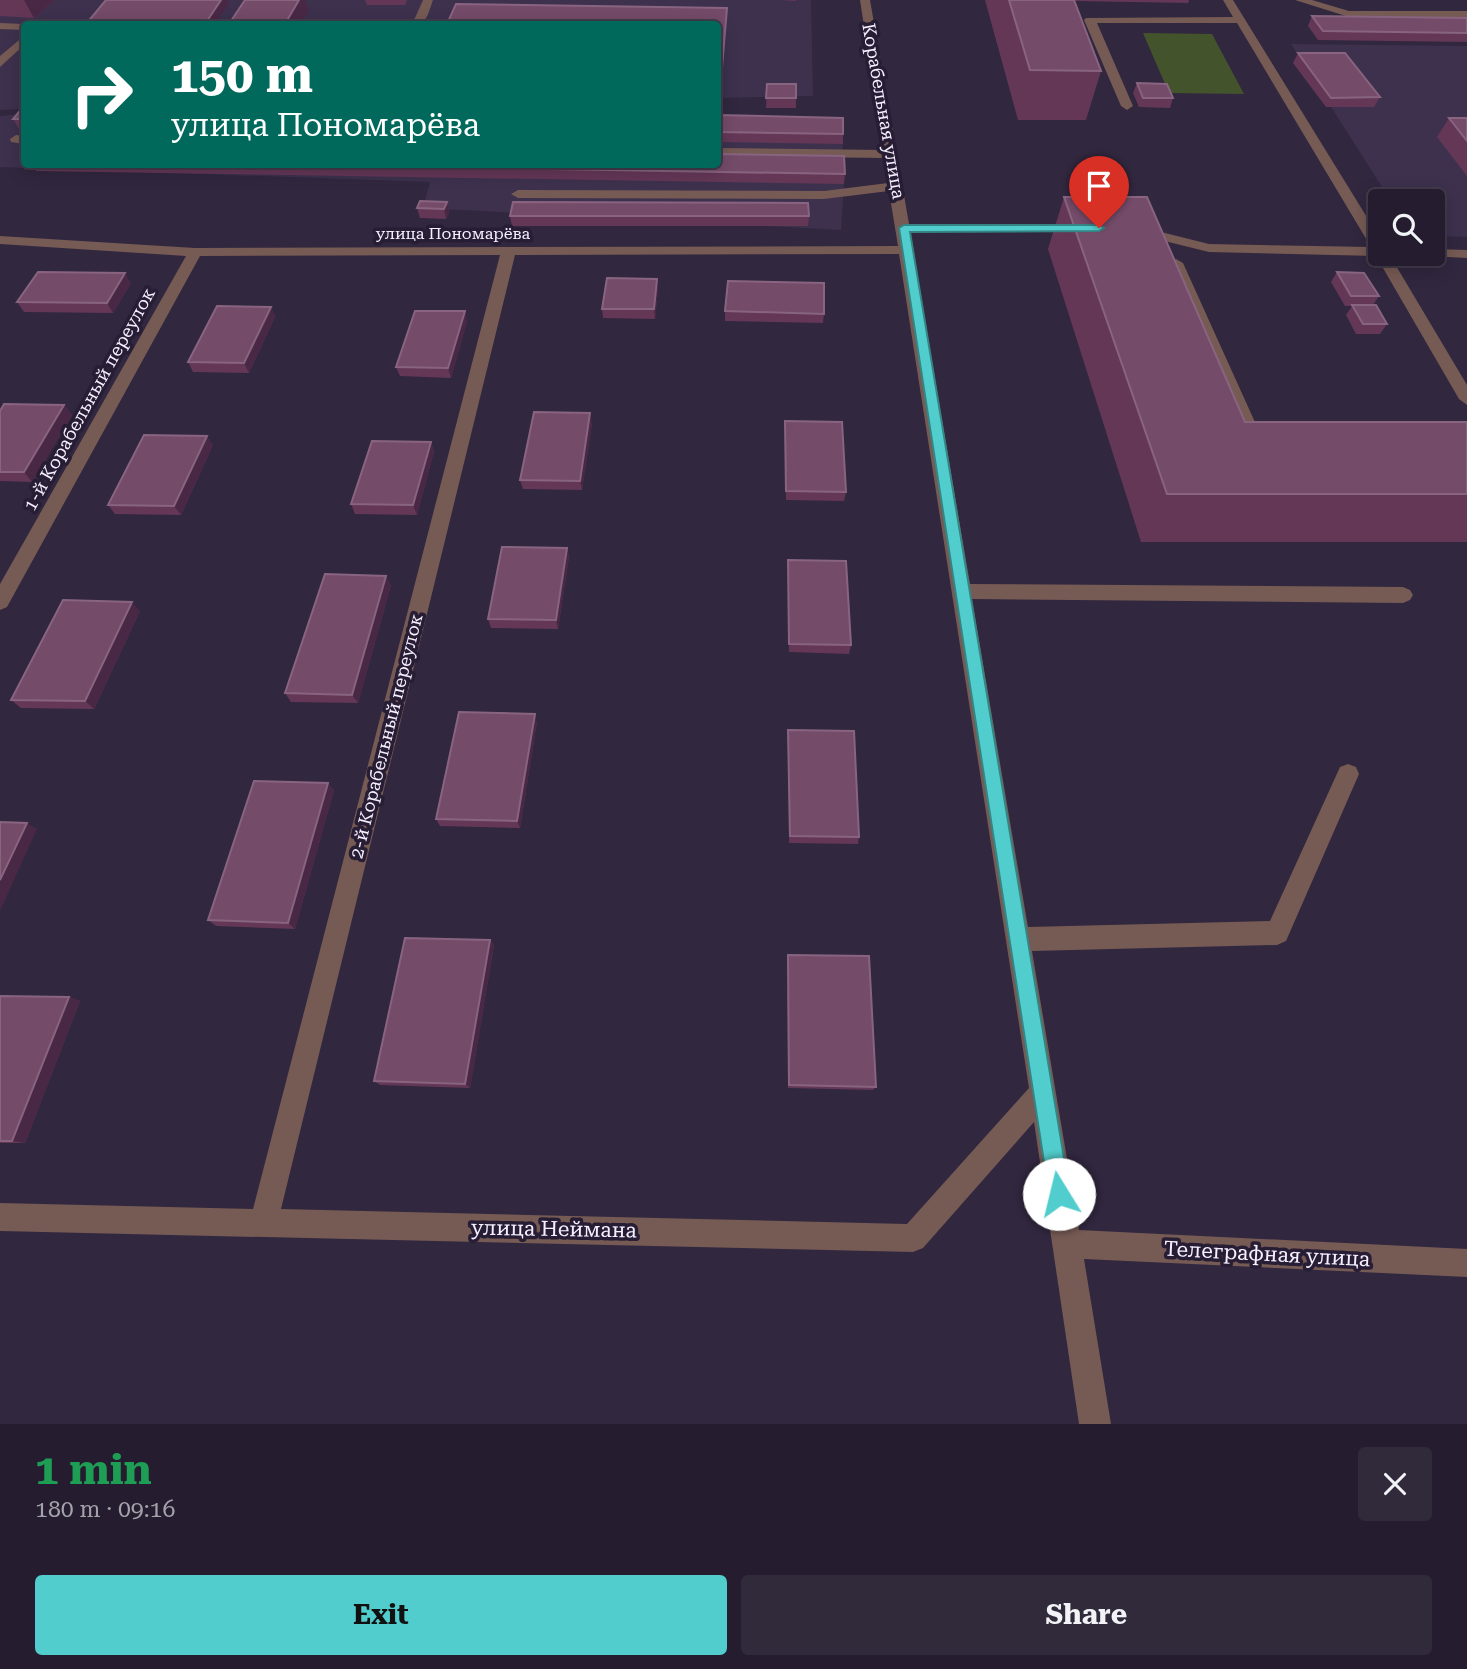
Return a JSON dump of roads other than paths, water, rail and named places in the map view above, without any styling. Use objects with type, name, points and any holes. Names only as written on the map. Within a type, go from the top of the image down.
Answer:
[{"type":"street","points":[[418,21],[428,0]]},
{"type":"street","name":"Корабельная улица","points":[[865,0],[904,228],[1095,1424]]},
{"type":"street","points":[[1228,0],[1368,232]]},
{"type":"street","points":[[1300,0],[1349,14],[1467,14]]},
{"type":"street","points":[[1127,106],[1090,20],[1240,20]]},
{"type":"street","points":[[0,26],[21,27]]},
{"type":"street","points":[[0,63],[21,43]]},
{"type":"street","points":[[721,152],[891,155]]},
{"type":"street","points":[[518,194],[824,195],[897,186]]},
{"type":"street","points":[[904,228],[1099,228]]},
{"type":"street","points":[[1126,228],[1209,248],[1368,253]]},
{"type":"street","points":[[1164,237],[1253,437],[1280,437]]},
{"type":"street","name":"улица Пономарёва","points":[[0,240],[195,252],[907,250]]},
{"type":"street","name":"2-й Корабельный переулок","points":[[264,1222],[509,250]]},
{"type":"street","name":"1-й Корабельный переулок","points":[[0,602],[195,252]]},
{"type":"street","points":[[1445,253],[1467,254]]},
{"type":"street","points":[[1389,266],[1467,399]]},
{"type":"street","points":[[962,591],[1403,595]]},
{"type":"street","points":[[1018,939],[1277,933],[1348,774]]},
{"type":"street","name":"улица Неймана","points":[[0,1217],[913,1238],[1043,1092]]},
{"type":"street","name":"Телеграфная улица","points":[[1067,1244],[1467,1262]]}]
